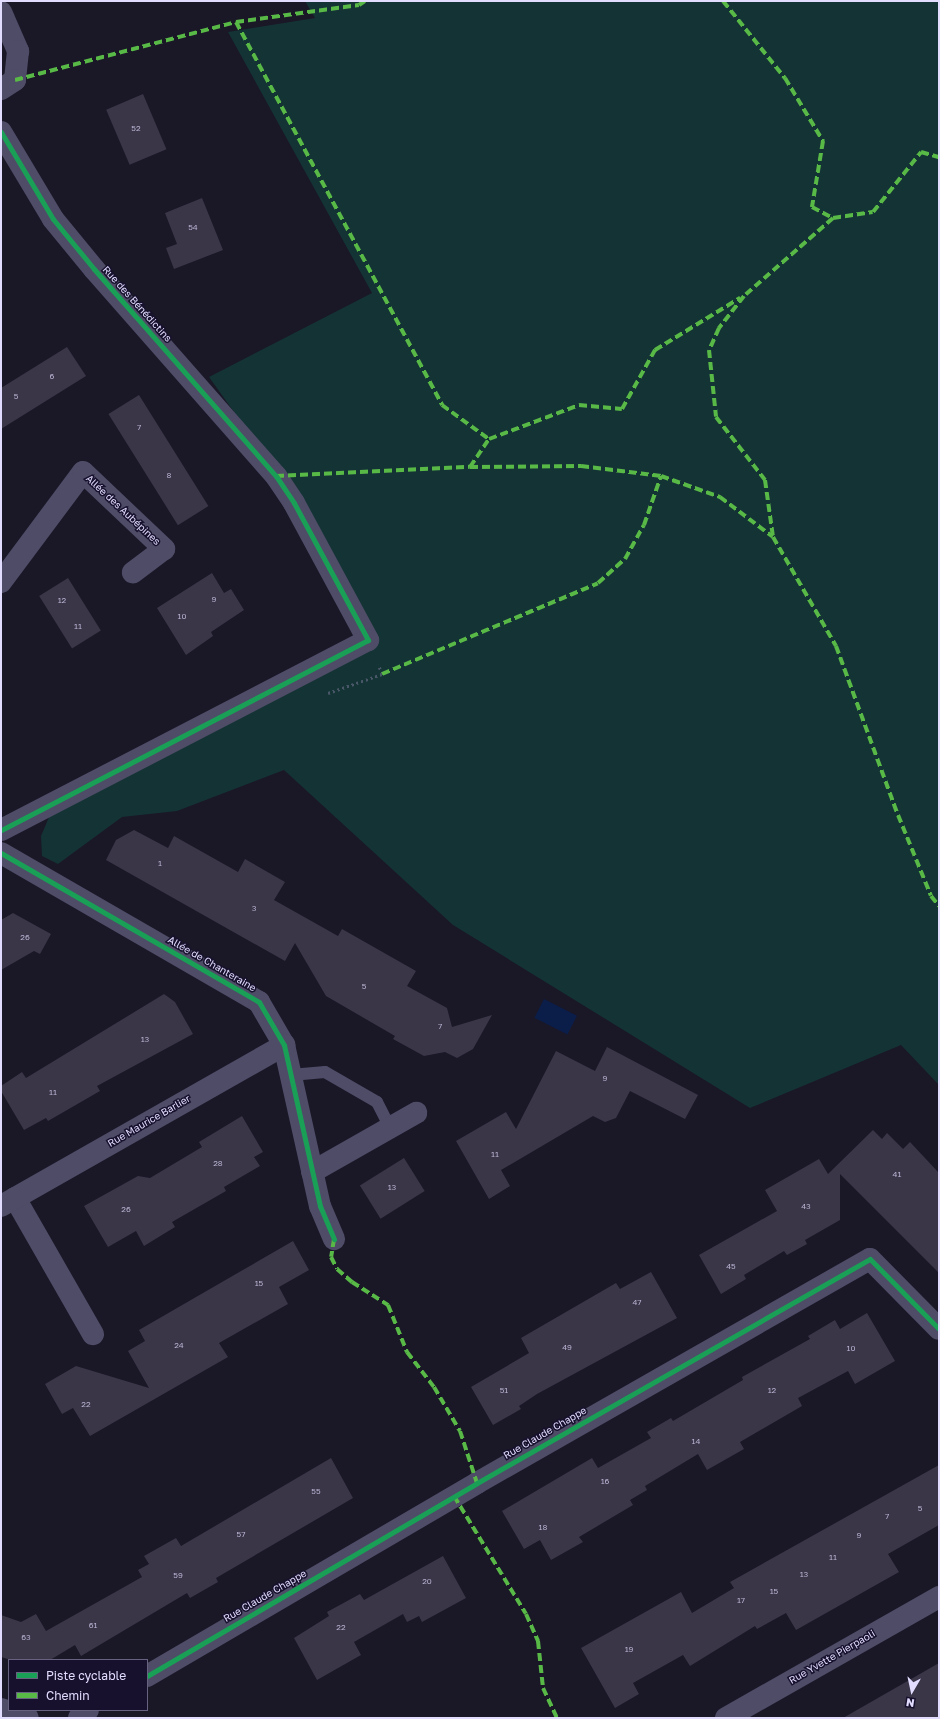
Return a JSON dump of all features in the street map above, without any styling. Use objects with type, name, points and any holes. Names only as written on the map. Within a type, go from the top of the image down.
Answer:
[{"type":"street","points":[[1,12],[18,51],[15,80],[1,89]]},
{"type":"street","name":"Rue des Bénédictins","points":[[1,132],[53,219],[94,269],[276,476],[294,503],[368,640],[1,830]]},
{"type":"street","name":"Allée des Aubépines","points":[[1,582],[83,472],[164,549],[133,572]]},
{"type":"street","name":"Allée de Chanteraine","points":[[1,853],[258,1002],[284,1045],[320,1206],[334,1239]]},
{"type":"street","name":"Rue Maurice Barlier","points":[[93,1334],[8,1202],[284,1045]]},
{"type":"street","points":[[312,1172],[416,1112]]},
{"type":"street","name":"Rue Claude Chappe","points":[[148,1675],[460,1492],[870,1259],[939,1328]]},
{"type":"street","name":"Rue Yvette Pierpaoli","points":[[726,1718],[939,1597]]},
{"type":"street","points":[[1,1709],[28,1718]]},
{"type":"street","points":[[79,1718],[87,1711]]},
{"type":"lane","points":[[291,1075],[325,1072],[377,1102],[390,1127]]},
{"type":"green space","points":[[305,1],[939,1],[939,1085],[901,1045],[750,1108],[453,925],[284,770],[177,811],[122,817],[58,864],[42,856],[41,836],[55,803],[368,640],[254,440],[209,377],[372,293],[228,32],[315,18]]},
{"type":"water","points":[[544,999],[577,1016],[567,1035],[534,1018]]},
{"type":"building","points":[[143,94],[166,149],[130,165],[106,110]]},
{"type":"building","points":[[202,198],[223,250],[174,269],[166,248],[177,244],[165,213]]},
{"type":"building","points":[[67,347],[86,376],[1,429],[1,388]]},
{"type":"building","points":[[139,395],[208,506],[178,525],[108,414]]},
{"type":"building","points":[[212,573],[224,593],[231,589],[244,610],[211,632],[213,636],[186,655],[157,608]]},
{"type":"building","points":[[68,578],[101,631],[72,649],[39,596]]},
{"type":"building","points":[[134,830],[168,848],[174,836],[238,872],[245,859],[285,882],[274,900],[338,936],[342,929],[416,971],[407,986],[447,1008],[452,1027],[492,1015],[473,1049],[457,1058],[445,1052],[424,1056],[393,1039],[395,1036],[326,996],[295,943],[285,961],[106,860],[116,840]]},
{"type":"building","points":[[13,913],[51,934],[40,954],[34,951],[1,970],[1,920]]},
{"type":"building","points":[[164,994],[175,1002],[193,1034],[97,1086],[100,1091],[48,1121],[46,1118],[24,1130],[1,1091],[1,1086],[22,1072],[26,1078]]},
{"type":"building","points":[[607,1047],[698,1095],[685,1119],[630,1091],[616,1118],[605,1122],[593,1116],[501,1170],[510,1186],[489,1199],[456,1141],[506,1112],[516,1129],[556,1051],[595,1071]]},
{"type":"building","points":[[242,1116],[263,1152],[254,1157],[260,1166],[224,1187],[226,1191],[172,1222],[175,1227],[144,1246],[136,1231],[108,1247],[84,1206],[138,1176],[150,1178],[202,1147],[199,1142]]},
{"type":"building","points":[[873,1130],[882,1139],[887,1133],[903,1149],[910,1142],[939,1173],[939,1273],[840,1174],[840,1220],[805,1240],[807,1244],[787,1255],[784,1251],[744,1275],[746,1279],[721,1294],[699,1255],[777,1211],[765,1190],[819,1159],[828,1174]]},
{"type":"building","points":[[404,1158],[425,1191],[381,1219],[360,1186]]},
{"type":"building","points":[[293,1241],[309,1270],[279,1287],[288,1304],[219,1343],[228,1357],[90,1436],[73,1408],[62,1414],[45,1384],[76,1366],[149,1388],[128,1351],[145,1341],[139,1330]]},
{"type":"building","points":[[651,1272],[677,1318],[537,1394],[519,1406],[521,1409],[493,1425],[471,1387],[529,1353],[521,1338],[616,1283],[620,1289]]},
{"type":"building","points":[[867,1313],[895,1361],[855,1384],[848,1371],[798,1398],[802,1406],[740,1442],[744,1449],[707,1470],[698,1454],[645,1486],[647,1490],[630,1500],[633,1505],[579,1537],[583,1542],[551,1560],[540,1540],[524,1549],[502,1511],[592,1458],[598,1468],[651,1438],[647,1432],[671,1418],[673,1421],[743,1380],[742,1377],[810,1339],[808,1336],[835,1320],[840,1329]]},
{"type":"building","points":[[331,1458],[353,1498],[216,1578],[218,1582],[190,1598],[187,1593],[81,1656],[75,1645],[52,1659],[8,1659],[1,1657],[1,1615],[21,1622],[36,1614],[46,1631],[142,1577],[138,1570],[149,1564],[144,1556],[176,1538],[181,1546]]},
{"type":"building","points":[[939,1465],[939,1525],[888,1554],[899,1572],[796,1630],[786,1613],[757,1629],[755,1626],[690,1666],[683,1655],[633,1683],[639,1694],[615,1708],[581,1648],[681,1592],[692,1613],[734,1588],[730,1582]]},
{"type":"building","points":[[443,1556],[466,1598],[422,1622],[419,1616],[407,1622],[403,1614],[354,1642],[361,1655],[317,1680],[294,1638],[329,1616],[327,1612],[360,1594],[364,1600]]},
{"type":"building","points":[[939,1663],[939,1718],[843,1718]]},
{"type":"marked path","points":[[15,80],[236,22],[359,5],[365,1]]},
{"type":"marked path","points":[[723,1],[785,78],[823,141],[812,207],[833,218],[744,296],[719,328],[709,350],[716,417],[765,480],[773,537]]},
{"type":"marked path","points":[[236,22],[442,405],[489,439]]},
{"type":"marked path","points":[[833,218],[873,212],[921,152],[939,157]]},
{"type":"marked path","points":[[470,467],[489,439],[579,405],[622,409],[655,350],[740,298]]},
{"type":"marked path","points":[[276,476],[470,467],[581,466],[661,476],[720,497],[773,537],[836,646],[898,815],[931,896],[939,906]]},
{"type":"marked path","points":[[382,674],[598,583],[625,559],[644,525],[661,476]]},
{"type":"marked path","points":[[334,1239],[331,1257],[337,1269],[352,1282],[388,1305],[407,1352],[434,1387],[460,1431],[477,1483]]},
{"type":"marked path","points":[[454,1496],[526,1614],[538,1641],[543,1688],[557,1718]]},
{"type":"cycle path","points":[[1,132],[53,219],[94,269],[276,476],[294,503],[368,640],[1,830]]},
{"type":"cycle path","points":[[1,853],[259,1002],[284,1045],[320,1206],[334,1239]]},
{"type":"cycle path","points":[[148,1675],[477,1483],[870,1259],[939,1329]]}]
